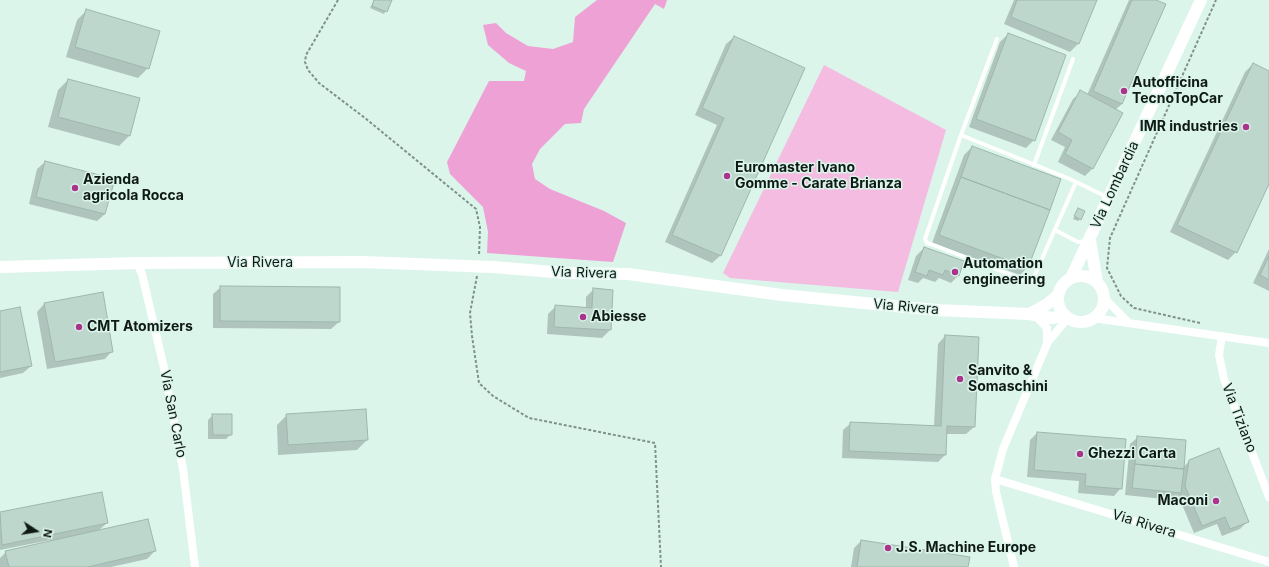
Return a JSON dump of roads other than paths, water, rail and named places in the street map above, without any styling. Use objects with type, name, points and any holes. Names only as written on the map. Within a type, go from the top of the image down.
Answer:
[{"type":"street","name":"Via Lombardia","points":[[1071,278],[1201,0]]},
{"type":"street","name":"Via Lombardia","points":[[1090,240],[1097,282]]},
{"type":"street","name":"Via Rivera","points":[[0,267],[137,263],[363,262],[479,267],[565,273],[628,274],[782,295],[884,306],[1032,314],[1052,318],[1067,317]]},
{"type":"street","name":"Via San Carlo","points":[[137,263],[142,274],[164,368],[183,469],[195,567]]},
{"type":"street","points":[[1129,324],[1103,297],[1097,282],[1085,276],[1071,278],[1061,287],[1058,295],[1061,310],[1067,317],[1080,322],[1093,318],[1129,324],[1269,343]]},
{"type":"street","name":"Via Rivera","points":[[1032,314],[1058,295]]},
{"type":"street","points":[[1093,318],[1101,309],[1103,297]]},
{"type":"street","points":[[1032,314],[1041,320],[1047,328],[1047,344]]},
{"type":"street","points":[[1014,567],[996,492],[995,480],[1003,449],[1047,344],[1067,317]]},
{"type":"street","name":"Via Tiziano","points":[[1222,336],[1219,355],[1224,379],[1269,497]]},
{"type":"street","name":"Via Rivera","points":[[995,480],[1269,562]]},
{"type":"lane","points":[[997,38],[925,239],[927,243],[1027,280],[1032,279],[1036,275],[1076,182]]},
{"type":"lane","points":[[1034,165],[1073,59]]},
{"type":"lane","points":[[961,135],[1076,182],[1109,198]]},
{"type":"lane","points":[[1055,230],[1078,242],[1090,240]]},
{"type":"place","name":"Autofficina TecnoTopCar","points":[[1124,91]]},
{"type":"place","name":"IMR industries","points":[[1246,127]]},
{"type":"place","name":"Euromaster Ivano Gomme - Carate Brianza","points":[[727,176]]},
{"type":"place","name":"Azienda agricola Rocca","points":[[75,188]]},
{"type":"place","name":"Automation engineering","points":[[955,272]]},
{"type":"place","name":"Abiesse","points":[[583,317]]},
{"type":"place","name":"CMT Atomizers","points":[[79,327]]},
{"type":"place","name":"Sanvito & Somaschini","points":[[960,379]]},
{"type":"place","name":"Ghezzi Carta","points":[[1080,454]]},
{"type":"place","name":"Maconi","points":[[1216,501]]},
{"type":"place","name":"J.S. Machine Europe","points":[[888,548]]}]
